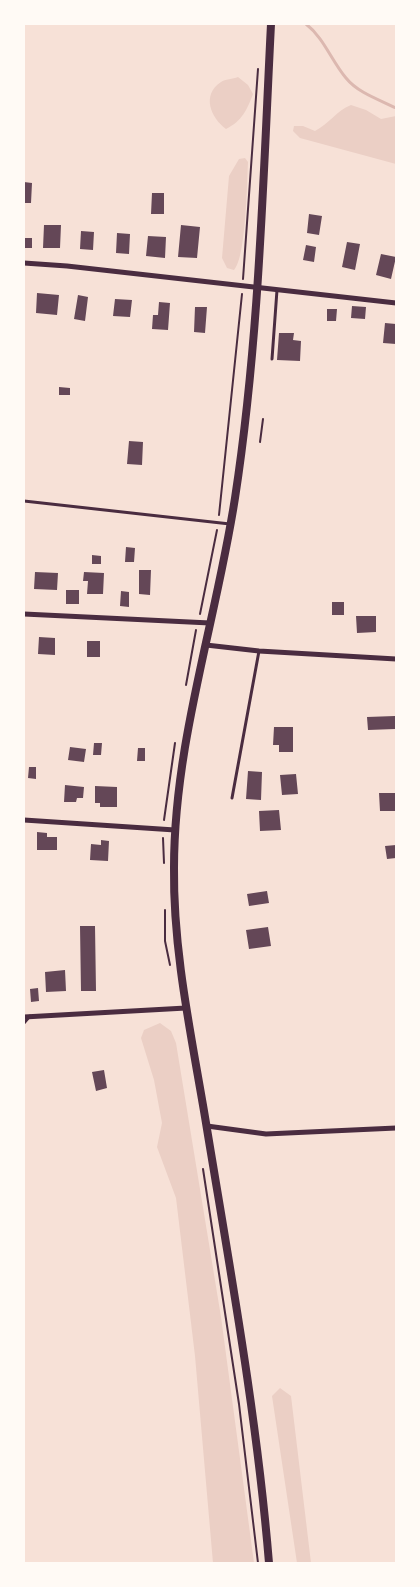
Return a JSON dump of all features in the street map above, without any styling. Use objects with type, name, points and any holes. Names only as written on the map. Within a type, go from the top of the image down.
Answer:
[{"type":"street","points":[[270,1563],[252,1417],[186,1008],[174,909],[175,830],[181,770],[231,524],[244,440],[257,288],[271,24]]},
{"type":"street","points":[[24,263],[67,266],[396,303]]},
{"type":"street","points":[[24,614],[210,623]]},
{"type":"street","points":[[206,645],[259,651],[396,660]]},
{"type":"street","points":[[24,820],[175,830]]},
{"type":"street","points":[[27,1017],[186,1008]]},
{"type":"street","points":[[206,1126],[266,1134],[396,1128]]},
{"type":"lane","points":[[272,359],[277,290]]},
{"type":"lane","points":[[24,501],[231,524]]},
{"type":"lane","points":[[232,798],[259,651]]},
{"type":"lane","points":[[24,1024],[27,1017]]},
{"type":"path","points":[[198,623],[219,522],[242,286],[259,66]]},
{"type":"path","points":[[260,442],[263,419]]},
{"type":"shaded area","points":[[238,77],[248,85],[253,94],[243,114],[226,129],[216,119],[210,106],[211,93],[221,82]]},
{"type":"shaded area","points":[[351,105],[366,110],[381,119],[396,116],[396,164],[300,138],[293,131],[294,126],[303,126],[315,131]]},
{"type":"shaded area","points":[[245,158],[248,162],[245,219],[241,251],[234,270],[227,268],[222,258],[229,176],[239,159]]},
{"type":"shaded area","points":[[160,1023],[171,1031],[176,1043],[221,1317],[254,1563],[213,1563],[195,1356],[176,1198],[157,1147],[162,1123],[154,1080],[141,1038],[144,1030]]},
{"type":"shaded area","points":[[280,1388],[291,1396],[311,1563],[297,1563],[272,1396]]},
{"type":"building","points":[[24,182],[32,183],[31,203],[24,203]]},
{"type":"building","points":[[152,193],[164,193],[164,214],[151,214]]},
{"type":"building","points":[[309,214],[322,216],[319,235],[307,233]]},
{"type":"building","points":[[44,225],[61,225],[60,248],[43,248]]},
{"type":"building","points":[[181,225],[200,227],[197,258],[178,257]]},
{"type":"building","points":[[81,231],[94,232],[93,250],[80,249]]},
{"type":"building","points":[[117,233],[130,234],[129,254],[116,253]]},
{"type":"building","points":[[148,236],[166,237],[165,258],[146,256]]},
{"type":"building","points":[[24,238],[32,238],[32,248],[24,248]]},
{"type":"building","points":[[347,242],[360,244],[355,270],[342,267]]},
{"type":"building","points":[[306,245],[316,247],[314,262],[303,260]]},
{"type":"building","points":[[381,254],[396,257],[391,279],[376,275]]},
{"type":"building","points":[[37,293],[59,295],[57,315],[36,313]]},
{"type":"building","points":[[78,295],[88,297],[85,321],[74,319]]},
{"type":"building","points":[[115,299],[132,300],[130,317],[113,316]]},
{"type":"building","points":[[159,302],[170,303],[168,330],[152,329],[153,315],[158,315]]},
{"type":"building","points":[[352,306],[366,307],[365,319],[351,318]]},
{"type":"building","points":[[195,307],[207,307],[205,333],[194,332]]},
{"type":"building","points":[[327,309],[337,309],[336,321],[327,321]]},
{"type":"building","points":[[385,323],[396,324],[396,344],[383,343]]},
{"type":"building","points":[[279,333],[294,333],[293,340],[301,341],[300,361],[277,360]]},
{"type":"building","points":[[59,387],[70,388],[70,395],[59,395]]},
{"type":"building","points":[[129,441],[143,442],[142,465],[127,464]]},
{"type":"building","points":[[126,547],[135,548],[134,562],[125,562]]},
{"type":"building","points":[[92,555],[101,556],[101,564],[92,564]]},
{"type":"building","points":[[139,570],[151,570],[150,595],[139,594]]},
{"type":"building","points":[[35,572],[58,573],[57,590],[34,589]]},
{"type":"building","points":[[84,572],[104,573],[103,594],[87,594],[88,581],[83,581]]},
{"type":"building","points":[[66,590],[79,590],[79,604],[66,604]]},
{"type":"building","points":[[121,591],[129,592],[129,607],[120,606]]},
{"type":"building","points":[[332,602],[344,602],[344,615],[332,615]]},
{"type":"building","points":[[356,616],[376,616],[376,632],[357,633]]},
{"type":"building","points":[[39,637],[55,638],[55,655],[38,654]]},
{"type":"building","points":[[87,641],[100,641],[100,657],[87,657]]},
{"type":"building","points":[[395,716],[395,729],[368,730],[367,717]]},
{"type":"building","points":[[274,727],[293,727],[293,752],[279,752],[279,745],[273,745]]},
{"type":"building","points":[[94,743],[102,743],[101,755],[93,755]]},
{"type":"building","points":[[70,747],[86,749],[84,762],[68,760]]},
{"type":"building","points":[[138,748],[145,748],[145,761],[137,761]]},
{"type":"building","points":[[29,767],[36,767],[36,779],[28,778]]},
{"type":"building","points":[[248,771],[262,772],[261,800],[246,799]]},
{"type":"building","points":[[296,774],[298,794],[282,795],[280,775]]},
{"type":"building","points":[[65,785],[84,787],[83,798],[77,798],[76,802],[64,802]]},
{"type":"building","points":[[95,786],[117,787],[117,807],[100,807],[100,803],[95,803]]},
{"type":"building","points":[[379,793],[395,793],[396,811],[380,811]]},
{"type":"building","points":[[279,810],[281,830],[260,831],[259,811]]},
{"type":"building","points":[[37,832],[47,833],[47,837],[57,837],[57,850],[37,850]]},
{"type":"building","points":[[101,840],[109,841],[108,861],[90,860],[91,844],[101,845]]},
{"type":"building","points":[[396,845],[396,858],[387,859],[385,846]]},
{"type":"building","points":[[267,891],[269,903],[249,906],[247,894]]},
{"type":"building","points":[[80,926],[95,926],[96,991],[81,991]]},
{"type":"building","points":[[268,927],[271,946],[249,949],[246,930]]},
{"type":"building","points":[[65,970],[66,991],[46,992],[45,972]]},
{"type":"building","points":[[38,988],[39,1001],[31,1002],[30,989]]},
{"type":"building","points":[[104,1070],[107,1088],[96,1091],[92,1072]]},
{"type":"waterway","points":[[306,24],[323,42],[351,83],[370,96],[396,108]]}]
